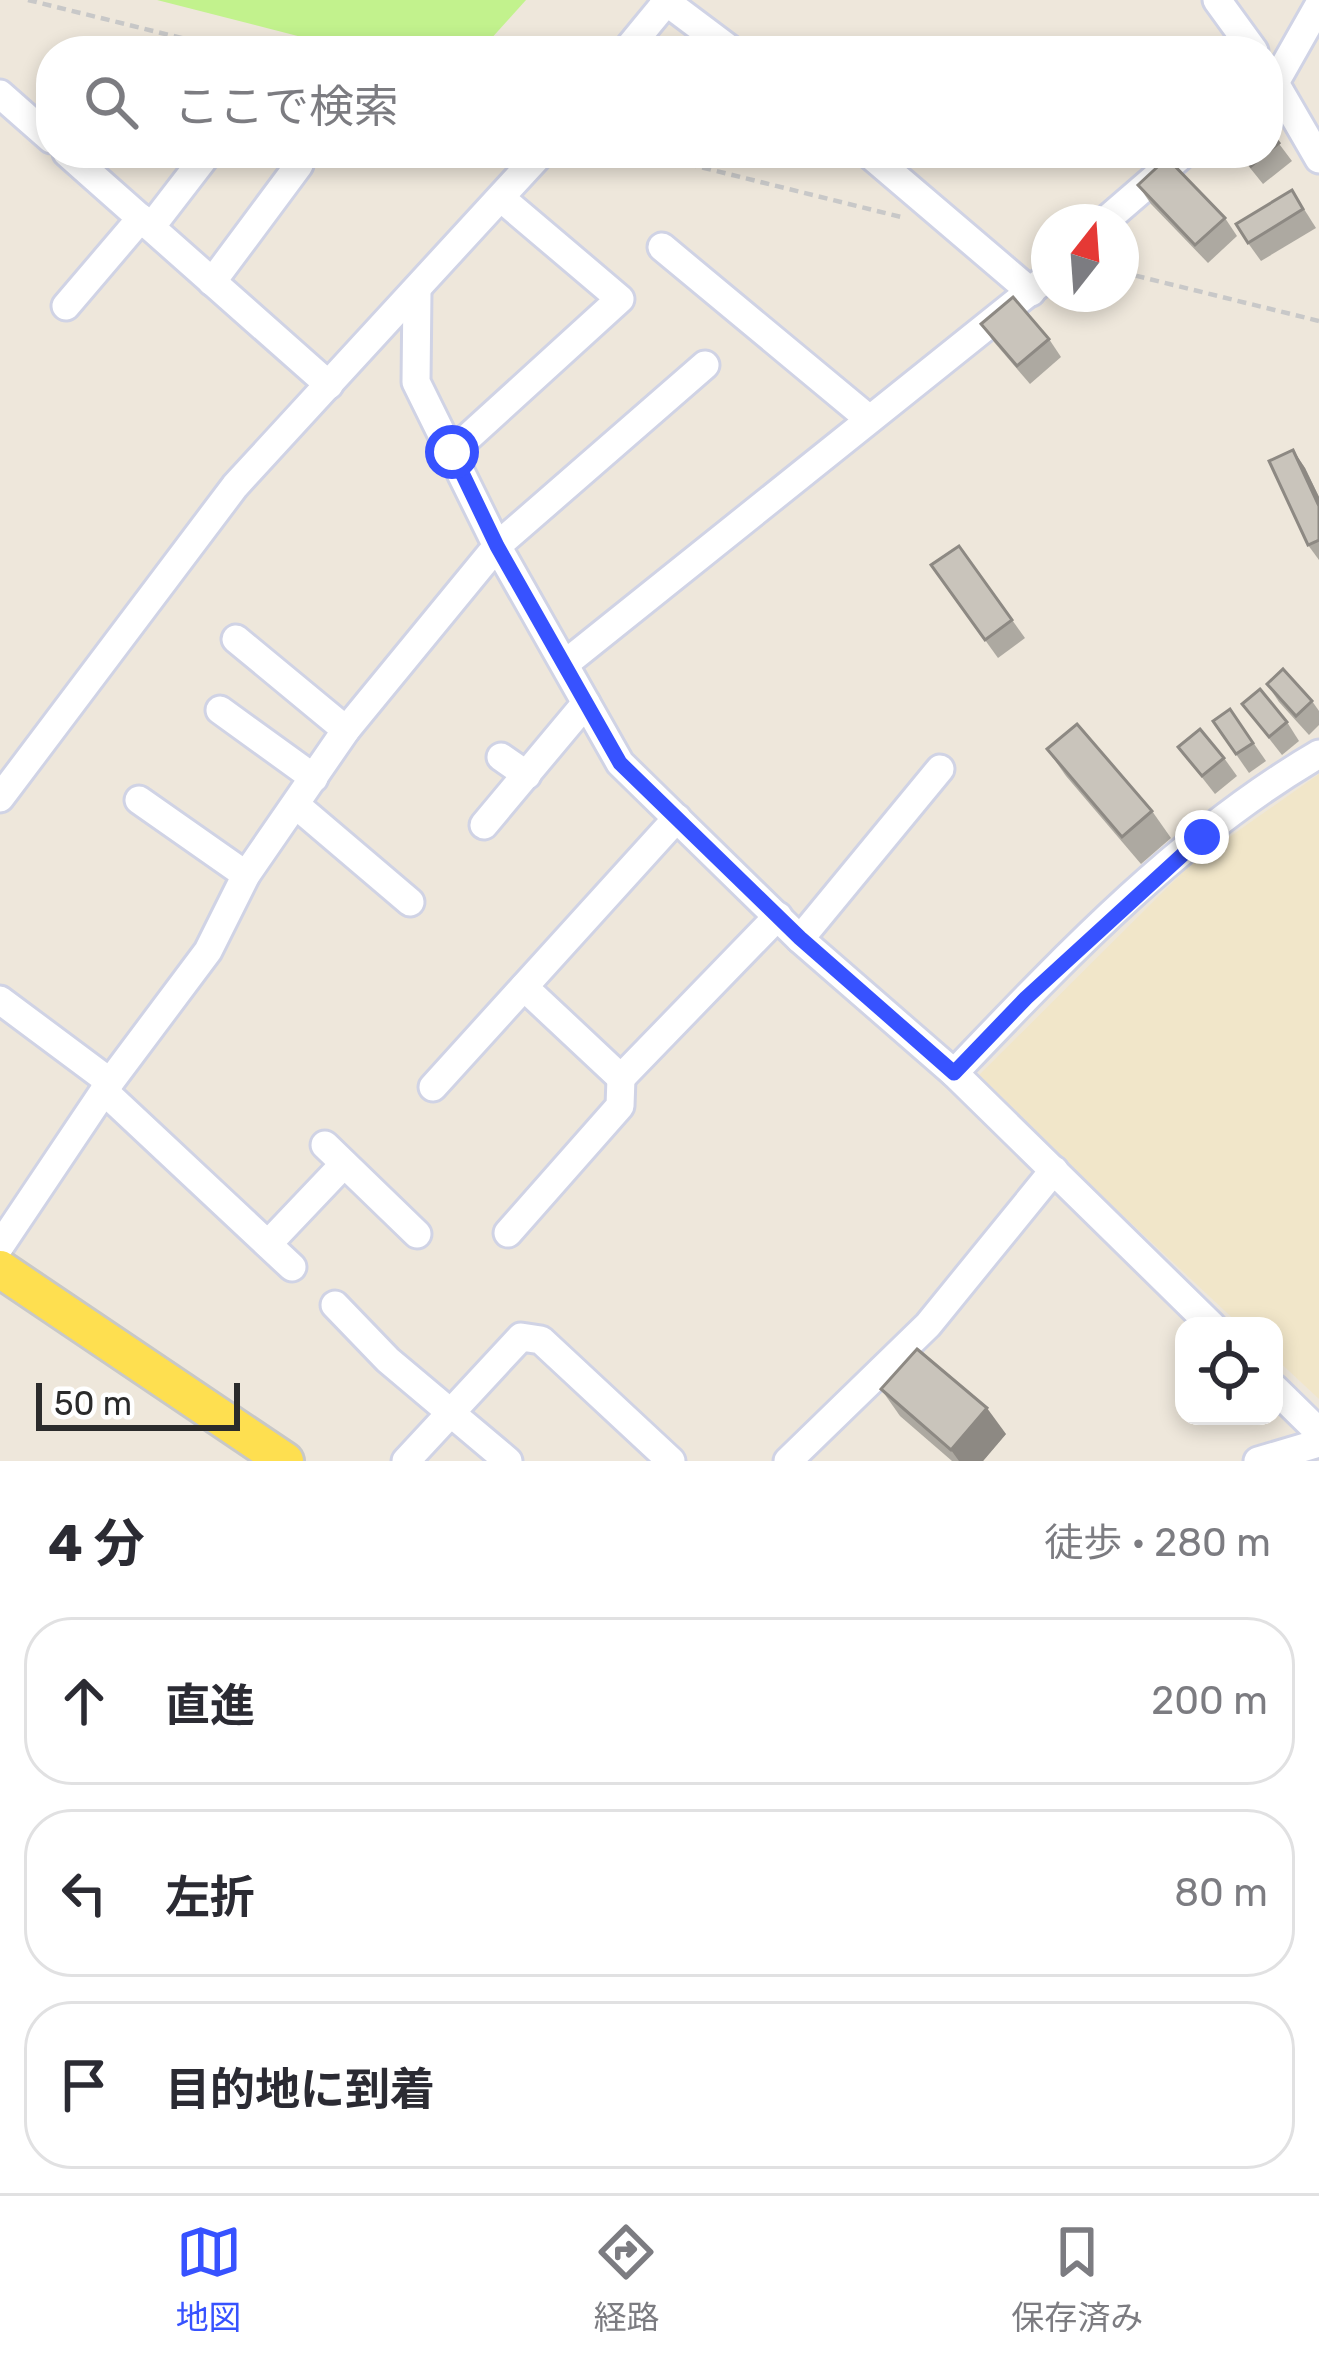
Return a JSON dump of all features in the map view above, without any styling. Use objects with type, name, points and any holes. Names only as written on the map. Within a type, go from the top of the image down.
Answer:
[{"type":"main road","points":[[0,1270],[285,1461]]},
{"type":"street","points":[[1217,0],[1244,36]]},
{"type":"street","points":[[638,36],[666,1],[712,36]]},
{"type":"street","points":[[1283,65],[1319,5]]},
{"type":"street","points":[[1283,93],[1319,159]]},
{"type":"street","points":[[0,94],[36,126]]},
{"type":"street","points":[[84,168],[328,386]]},
{"type":"street","points":[[66,306],[195,168]]},
{"type":"street","points":[[212,283],[297,168]]},
{"type":"street","points":[[0,798],[9,768],[235,485],[528,168]]},
{"type":"street","points":[[888,168],[1031,277]]},
{"type":"street","points":[[1125,204],[1167,168]]},
{"type":"street","points":[[452,452],[620,299],[501,198]]},
{"type":"street","points":[[662,247],[869,419]]},
{"type":"street","points":[[417,291],[416,382],[497,546],[620,763],[800,938],[954,1073],[1202,1317]]},
{"type":"street","points":[[566,663],[1031,291]]},
{"type":"street","points":[[0,1246],[107,1086],[208,951],[246,874],[346,730],[497,546],[706,365]]},
{"type":"street","points":[[236,639],[346,730]]},
{"type":"street","points":[[484,825],[586,704]]},
{"type":"street","points":[[220,710],[314,778]]},
{"type":"street","points":[[954,1073],[1149,882],[1261,792],[1319,754]]},
{"type":"street","points":[[501,757],[527,775]]},
{"type":"street","points":[[800,938],[940,770]]},
{"type":"street","points":[[139,800],[246,874]]},
{"type":"street","points":[[296,805],[410,902]]},
{"type":"street","points":[[433,1087],[676,818]]},
{"type":"street","points":[[508,1233],[620,1106],[621,1078],[778,916]]},
{"type":"street","points":[[524,987],[621,1078]]},
{"type":"street","points":[[0,1000],[107,1086],[292,1267]]},
{"type":"street","points":[[268,1244],[335,1154],[417,1234]]},
{"type":"street","points":[[788,1461],[928,1325],[1054,1171]]},
{"type":"street","points":[[334,1305],[388,1360],[508,1461]]},
{"type":"street","points":[[406,1461],[520,1337],[541,1340],[671,1461]]},
{"type":"street","points":[[1283,1397],[1319,1432]]},
{"type":"street","points":[[1258,1461],[1319,1443]]},
{"type":"path","points":[[28,0],[173,36]]},
{"type":"path","points":[[704,168],[917,221]]},
{"type":"path","points":[[1139,276],[1319,321]]},
{"type":"shaded area","points":[[1319,774],[1319,1399],[1283,1365],[1283,1317],[1231,1317],[976,1078],[1191,864]]},
{"type":"green space","points":[[157,0],[526,0],[494,36],[297,36]]},
{"type":"building","points":[[1156,168],[1177,168],[1225,218],[1195,245],[1138,185]]},
{"type":"building","points":[[1292,190],[1303,209],[1248,243],[1236,224]]},
{"type":"building","points":[[1013,297],[1049,339],[1017,366],[981,324]]},
{"type":"building","points":[[1293,450],[1319,506],[1319,540],[1308,545],[1269,461]]},
{"type":"building","points":[[959,546],[1012,620],[985,640],[931,565]]},
{"type":"building","points":[[1283,669],[1312,701],[1296,716],[1267,684]]},
{"type":"building","points":[[1260,689],[1287,722],[1269,737],[1242,704]]},
{"type":"building","points":[[1230,709],[1253,743],[1236,754],[1213,721]]},
{"type":"building","points":[[1077,724],[1152,811],[1122,837],[1047,749]]},
{"type":"building","points":[[1200,729],[1224,758],[1202,776],[1178,747]]},
{"type":"building","points":[[917,1349],[987,1408],[951,1450],[881,1389]]},
{"type":"route","points":[[452,452],[497,546],[620,763],[800,938],[954,1073],[1026,998],[1202,837]]}]
